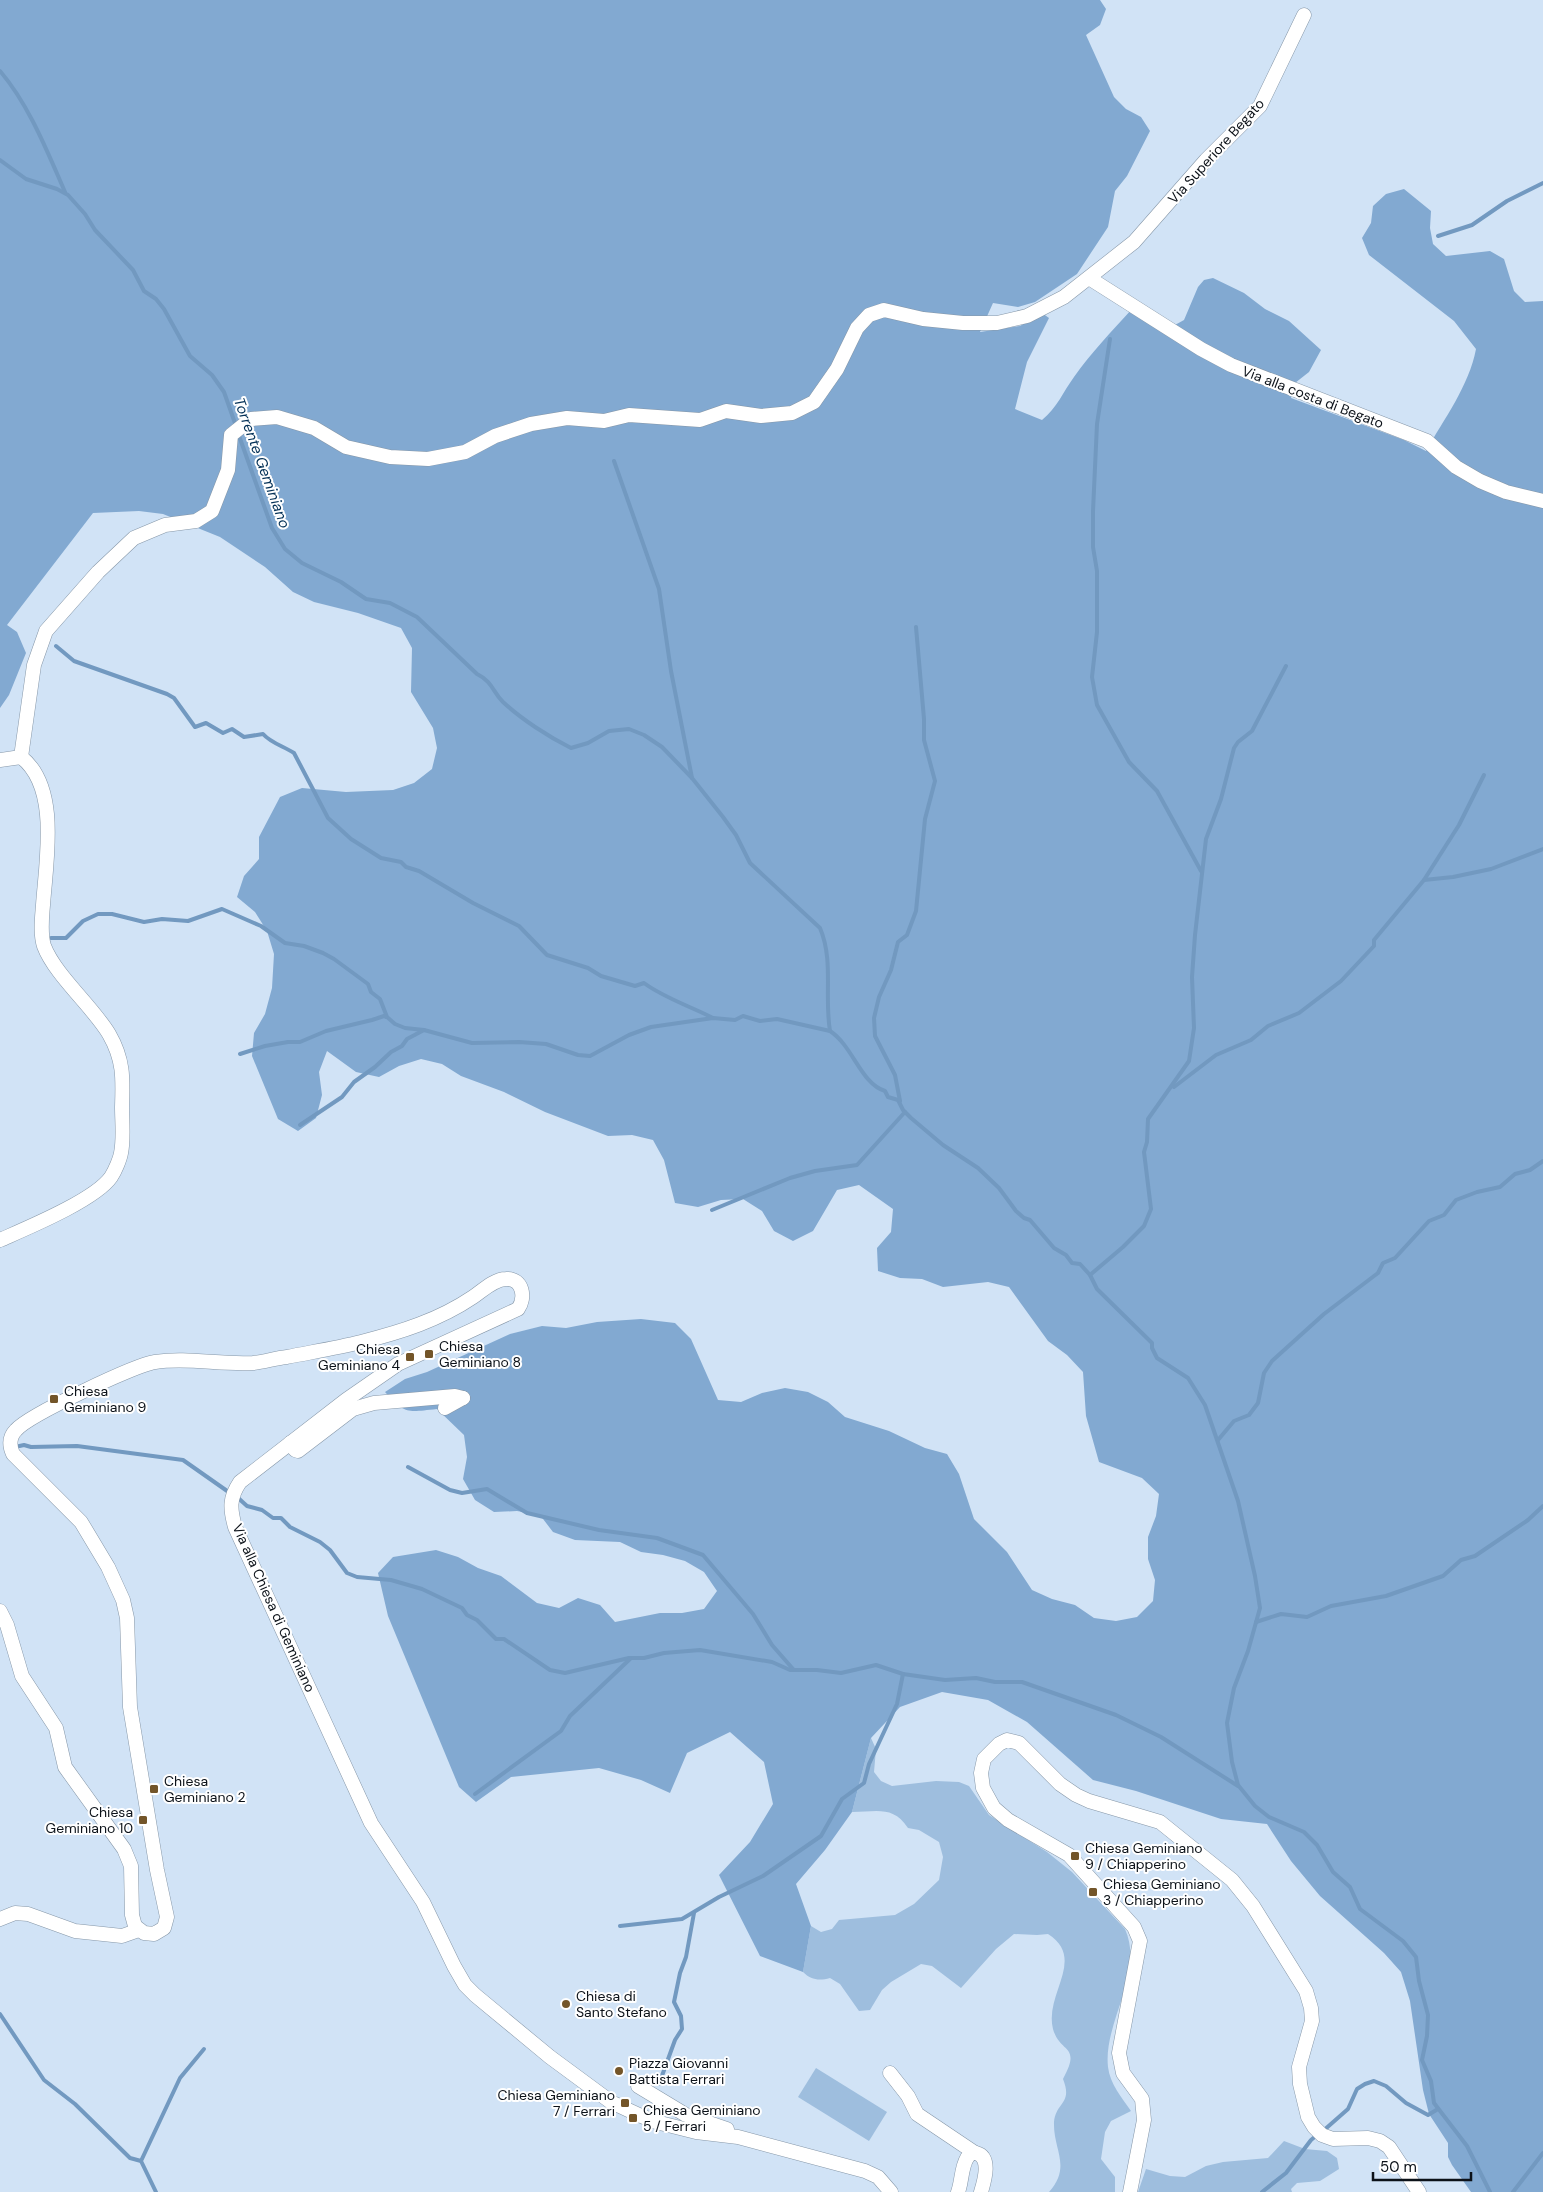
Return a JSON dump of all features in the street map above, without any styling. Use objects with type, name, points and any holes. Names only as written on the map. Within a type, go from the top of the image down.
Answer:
[{"type":"street","name":"Via Superiore Begato","points":[[21,758],[34,665],[46,631],[98,572],[134,538],[165,524],[196,521],[212,511],[228,470],[231,435],[250,419],[277,418],[314,428],[346,448],[390,458],[428,459],[465,452],[494,436],[531,424],[567,418],[604,421],[630,415],[700,420],[726,412],[761,416],[792,412],[814,402],[837,369],[858,328],[869,315],[884,310],[923,318],[963,323],[997,323],[1027,316],[1064,297],[1089,278],[1134,242],[1206,160],[1260,106],[1304,15]]},
{"type":"street","name":"Via alla costa di Begato","points":[[1089,278],[1201,349],[1231,365],[1427,441],[1456,467],[1480,481],[1506,492],[1543,501]]},
{"type":"street","points":[[0,760],[21,758],[32,765],[42,786],[48,824],[42,927],[44,946],[57,966],[108,1032],[122,1062],[121,1152],[111,1178],[89,1196],[49,1218],[0,1240]]},
{"type":"street","name":"Via alla Chiesa di Geminiano","points":[[139,1930],[149,1934],[160,1931],[168,1918],[157,1870],[130,1707],[127,1618],[123,1600],[108,1567],[81,1522],[13,1454],[10,1447],[13,1434],[22,1424],[42,1411],[153,1362],[190,1360],[253,1362],[338,1347],[416,1326],[453,1311],[500,1280],[512,1280],[521,1287],[523,1298],[518,1309],[398,1364],[346,1400],[240,1482],[233,1493],[230,1503],[235,1527],[371,1823],[424,1902],[454,1966],[466,1985],[550,2058],[611,2102],[656,2122],[696,2132],[738,2137],[865,2171],[878,2177],[891,2192]]},
{"type":"street","points":[[290,1443],[298,1451],[353,1409],[374,1403],[455,1396],[463,1398],[445,1408]]},
{"type":"street","points":[[0,1611],[8,1625],[22,1676],[56,1728],[65,1767],[124,1849],[131,1866],[133,1921],[139,1930],[122,1936],[75,1931],[28,1914],[15,1913],[0,1919]]},
{"type":"street","points":[[1130,2192],[1144,2120],[1144,2108],[1142,2099],[1122,2072],[1119,2053],[1140,1941],[1134,1927],[1069,1854],[1008,1820],[994,1808],[988,1799],[982,1784],[982,1764],[994,1747],[1007,1740],[1019,1743],[1060,1784],[1076,1795],[1089,1801],[1160,1822],[1232,1880],[1268,1928],[1306,1991],[1311,2008],[1312,2021],[1299,2067],[1300,2084],[1308,2117],[1322,2135],[1333,2139],[1368,2138],[1380,2141],[1389,2148],[1419,2192]]},
{"type":"street","points":[[890,2073],[908,2096],[917,2114],[979,2154],[985,2163],[986,2174],[982,2192]]},
{"type":"street","points":[[638,2086],[686,2115],[725,2128],[738,2137]]},
{"type":"street","points":[[958,2192],[966,2159],[970,2154],[975,2153]]},
{"type":"shaded area","points":[[0,0],[1100,0],[1106,9],[1100,25],[1086,35],[1114,97],[1126,109],[1141,117],[1150,131],[1127,176],[1115,191],[1108,227],[1077,274],[1035,302],[1018,307],[993,303],[980,332],[1020,326],[1042,313],[1049,318],[1027,362],[1015,409],[1042,420],[1056,405],[1087,359],[1132,309],[1164,331],[1184,320],[1198,287],[1204,280],[1213,278],[1244,293],[1265,309],[1289,321],[1321,350],[1309,372],[1295,383],[1291,398],[1404,440],[1426,451],[1462,389],[1473,363],[1476,349],[1454,321],[1369,255],[1362,238],[1371,223],[1373,206],[1386,194],[1404,189],[1431,211],[1430,228],[1433,244],[1446,256],[1490,251],[1504,259],[1514,291],[1525,302],[1543,301],[1543,2192],[1471,2192],[1452,2165],[1448,2157],[1448,2143],[1429,2114],[1423,2090],[1410,2001],[1401,1972],[1384,1953],[1320,1896],[1291,1861],[1267,1824],[1221,1819],[1136,1791],[1093,1780],[1027,1722],[988,1700],[942,1692],[900,1707],[871,1738],[852,1812],[825,1850],[796,1884],[811,1926],[803,1972],[760,1956],[719,1875],[750,1842],[773,1804],[764,1762],[730,1732],[687,1753],[670,1793],[641,1780],[599,1768],[511,1777],[476,1802],[459,1787],[388,1616],[378,1573],[393,1557],[436,1550],[458,1557],[478,1568],[501,1576],[537,1603],[559,1608],[578,1598],[600,1605],[615,1622],[660,1613],[682,1613],[704,1609],[717,1591],[704,1572],[685,1561],[641,1552],[620,1542],[575,1540],[553,1532],[540,1515],[517,1511],[494,1512],[475,1500],[463,1479],[467,1457],[464,1435],[437,1409],[408,1410],[398,1405],[385,1392],[405,1379],[427,1372],[510,1334],[542,1326],[566,1328],[597,1322],[641,1319],[675,1323],[691,1339],[718,1400],[741,1402],[762,1393],[785,1388],[808,1392],[828,1402],[845,1417],[889,1431],[925,1448],[947,1454],[959,1474],[974,1519],[1007,1552],[1032,1590],[1052,1599],[1075,1605],[1094,1618],[1116,1621],[1137,1617],[1153,1601],[1155,1580],[1148,1559],[1148,1537],[1156,1516],[1159,1494],[1142,1478],[1099,1462],[1086,1416],[1083,1372],[1067,1355],[1048,1341],[1009,1287],[988,1282],[943,1287],[922,1279],[900,1278],[878,1271],[877,1248],[891,1232],[893,1209],[859,1185],[837,1190],[813,1231],[793,1241],[774,1231],[762,1211],[743,1199],[721,1200],[698,1207],[675,1203],[664,1160],[653,1140],[632,1135],[608,1136],[545,1112],[504,1092],[461,1076],[442,1064],[421,1059],[399,1066],[379,1077],[356,1072],[327,1051],[319,1072],[322,1095],[316,1118],[298,1131],[278,1119],[252,1056],[254,1033],[265,1014],[272,988],[274,954],[267,931],[255,912],[237,897],[244,876],[259,859],[259,837],[280,797],[302,788],[346,792],[393,790],[414,783],[432,769],[437,748],[433,728],[411,692],[412,648],[401,628],[358,613],[314,602],[293,592],[265,567],[220,537],[163,514],[139,511],[93,513],[7,625],[17,632],[26,653],[9,695],[0,708]]},
{"type":"shaded area","points":[[871,1738],[876,1749],[874,1772],[881,1781],[892,1786],[936,1781],[959,1782],[969,1786],[989,1815],[1047,1852],[1072,1872],[1125,1929],[1130,1946],[1130,1963],[1127,1981],[1111,2033],[1108,2067],[1114,2085],[1131,2111],[1111,2121],[1105,2132],[1101,2159],[1115,2177],[1115,2192],[1049,2192],[1056,2183],[1059,2174],[1060,2158],[1054,2132],[1054,2122],[1055,2115],[1065,2098],[1066,2087],[1063,2079],[1068,2068],[1070,2054],[1056,2037],[1053,2029],[1052,2016],[1062,1978],[1064,1954],[1059,1944],[1048,1934],[1014,1934],[996,1949],[961,1988],[932,1966],[921,1964],[891,1982],[882,1990],[870,2010],[859,2011],[840,1984],[830,1978],[815,1979],[803,1972],[811,1926],[821,1932],[832,1929],[839,1920],[895,1915],[914,1904],[939,1880],[943,1857],[939,1842],[919,1830],[908,1828],[896,1816],[890,1813],[883,1811],[852,1812]]},
{"type":"shaded area","points":[[816,2068],[887,2112],[869,2141],[798,2097]]},
{"type":"shaded area","points":[[1284,2141],[1305,2149],[1327,2151],[1337,2158],[1339,2169],[1320,2181],[1297,2183],[1291,2189],[1292,2192],[1138,2192],[1146,2169],[1170,2176],[1185,2177],[1206,2166],[1223,2162],[1268,2158]]},
{"type":"waterway","points":[[0,71],[29,113],[65,192]]},
{"type":"waterway","name":"Torrente Geminiano","points":[[0,160],[26,179],[57,189],[68,195],[85,214],[95,230],[133,270],[144,291],[156,299],[164,309],[190,356],[212,375],[224,392],[236,426]]},
{"type":"waterway","points":[[1438,236],[1472,225],[1507,201],[1543,183]]},
{"type":"waterway","points":[[1110,339],[1097,424],[1093,511],[1093,547],[1097,571],[1097,632],[1092,677],[1097,705],[1129,762],[1157,791],[1201,871]]},
{"type":"waterway","name":"Torrente Geminiano","points":[[238,433],[272,528],[285,549],[302,563],[341,582],[366,599],[390,603],[417,617],[477,674],[486,680],[499,698],[518,715],[571,748],[588,743],[609,731],[629,729],[644,735],[662,747],[692,778],[723,817],[736,835],[750,863],[820,928],[827,953],[830,1031],[845,1046],[863,1073],[877,1087],[885,1091],[888,1097],[898,1100],[903,1110],[943,1145],[978,1168],[999,1188],[1016,1211],[1024,1218],[1030,1220],[1054,1248],[1066,1255],[1072,1263],[1080,1264],[1090,1275],[1097,1289],[1152,1343],[1152,1348],[1157,1358],[1188,1378],[1205,1405],[1238,1501],[1255,1576],[1260,1608],[1248,1651],[1234,1688],[1227,1723],[1232,1762],[1238,1785],[1255,1806],[1269,1817],[1304,1832],[1317,1845],[1333,1872],[1350,1887],[1360,1909],[1403,1941],[1416,1957],[1419,1981],[1428,2015],[1427,2036],[1422,2060],[1431,2081],[1434,2103],[1467,2146],[1490,2192]]},
{"type":"waterway","points":[[614,461],[659,589],[671,671],[692,778]]},
{"type":"waterway","points":[[900,1101],[895,1075],[875,1036],[874,1018],[879,997],[891,970],[898,942],[907,935],[916,911],[925,819],[935,781],[924,740],[916,627]]},
{"type":"waterway","points":[[56,646],[74,661],[174,698],[195,727],[206,723],[223,733],[232,729],[244,737],[263,734],[273,742],[294,753],[328,818],[351,839],[381,858],[401,862],[406,867],[419,871],[473,903],[519,926],[547,955],[588,968],[601,976],[635,986],[644,983],[669,998],[713,1018]]},
{"type":"waterway","points":[[1090,1275],[1144,1226],[1151,1209],[1144,1152],[1147,1142],[1148,1119],[1189,1061],[1194,1028],[1192,977],[1195,935],[1206,839],[1221,799],[1234,748],[1238,742],[1252,731],[1286,666]]},
{"type":"waterway","points":[[1424,880],[1459,825],[1484,775]]},
{"type":"waterway","points":[[1174,1087],[1216,1055],[1251,1040],[1268,1026],[1299,1013],[1341,981],[1374,946],[1374,940],[1424,880],[1453,877],[1491,869],[1543,849]]},
{"type":"waterway","points":[[51,938],[66,938],[83,921],[98,914],[112,914],[144,922],[162,919],[188,921],[222,909],[261,926],[285,943],[304,946],[334,959],[368,984],[371,992],[380,999],[387,1017],[395,1024],[472,1043],[519,1042],[546,1044],[578,1055],[590,1056],[629,1035],[651,1027],[713,1018],[735,1020],[743,1016],[760,1021],[777,1019],[830,1031]]},
{"type":"waterway","points":[[240,1054],[265,1046],[300,1042],[326,1031],[386,1017]]},
{"type":"waterway","points":[[300,1125],[342,1097],[354,1082],[375,1067],[391,1052],[402,1046],[407,1039],[424,1030]]},
{"type":"waterway","points":[[712,1210],[790,1178],[815,1171],[857,1165],[905,1112]]},
{"type":"waterway","points":[[1218,1440],[1234,1421],[1249,1415],[1258,1403],[1264,1373],[1272,1361],[1324,1314],[1378,1273],[1383,1263],[1395,1258],[1429,1221],[1444,1215],[1456,1200],[1477,1192],[1500,1187],[1515,1174],[1530,1170],[1543,1161]]},
{"type":"waterway","points":[[15,1447],[24,1445],[31,1447],[77,1446],[183,1460],[230,1493]]},
{"type":"waterway","points":[[408,1467],[450,1490],[462,1493],[487,1489],[527,1513],[599,1530],[657,1538],[703,1555],[753,1614],[772,1645],[793,1669]]},
{"type":"waterway","points":[[236,1496],[247,1506],[262,1510],[273,1518],[281,1518],[290,1527],[320,1542],[330,1550],[347,1573],[357,1577],[391,1580],[422,1589],[462,1608],[467,1615],[477,1620],[496,1639],[504,1639],[550,1670],[565,1673],[629,1658],[644,1658],[664,1653],[700,1650],[772,1662],[790,1670],[817,1670],[841,1673],[876,1665],[903,1674],[945,1680],[976,1678],[995,1682],[1022,1682],[1116,1715],[1161,1737],[1238,1786]]},
{"type":"waterway","points":[[1256,1622],[1281,1614],[1307,1617],[1331,1606],[1386,1596],[1443,1576],[1461,1560],[1475,1556],[1528,1520],[1543,1506]]},
{"type":"waterway","points":[[475,1794],[561,1731],[570,1716],[630,1659]]},
{"type":"waterway","points":[[620,1926],[682,1919],[719,1897],[763,1876],[821,1836],[842,1799],[864,1783],[869,1764],[897,1704],[903,1674]]},
{"type":"waterway","points":[[659,2084],[675,2040],[682,2029],[681,2016],[674,2002],[680,1973],[686,1957],[694,1913]]},
{"type":"waterway","points":[[0,2014],[44,2080],[75,2104],[130,2158],[141,2161],[156,2192]]},
{"type":"waterway","points":[[141,2161],[180,2078],[204,2049]]},
{"type":"waterway","points":[[1323,2131],[1348,2109],[1357,2089],[1374,2081],[1386,2086],[1406,2103],[1428,2115],[1438,2109]]},
{"type":"waterway","points":[[1262,2192],[1286,2173],[1317,2135]]},
{"type":"waterway","points":[[1513,2192],[1543,2153]]},
{"type":"place","name":"Chiesa Geminiano 8","points":[[429,1354]]},
{"type":"place","name":"Chiesa Geminiano 4","points":[[410,1357]]},
{"type":"place","name":"Chiesa Geminiano 9","points":[[54,1399]]},
{"type":"place","name":"Chiesa Geminiano 2","points":[[154,1789]]},
{"type":"place","name":"Chiesa Geminiano 10","points":[[143,1820]]},
{"type":"place","name":"Chiesa Geminiano 9 / Chiapperino","points":[[1075,1856]]},
{"type":"place","name":"Chiesa Geminiano 3 / Chiapperino","points":[[1093,1892]]},
{"type":"place","name":"Chiesa di Santo Stefano","points":[[566,2004]]},
{"type":"place","name":"Piazza Giovanni Battista Ferrari","points":[[619,2071]]},
{"type":"place","name":"Chiesa Geminiano 7 / Ferrari","points":[[625,2103]]},
{"type":"place","name":"Chiesa Geminiano 5 / Ferrari","points":[[633,2118]]}]
